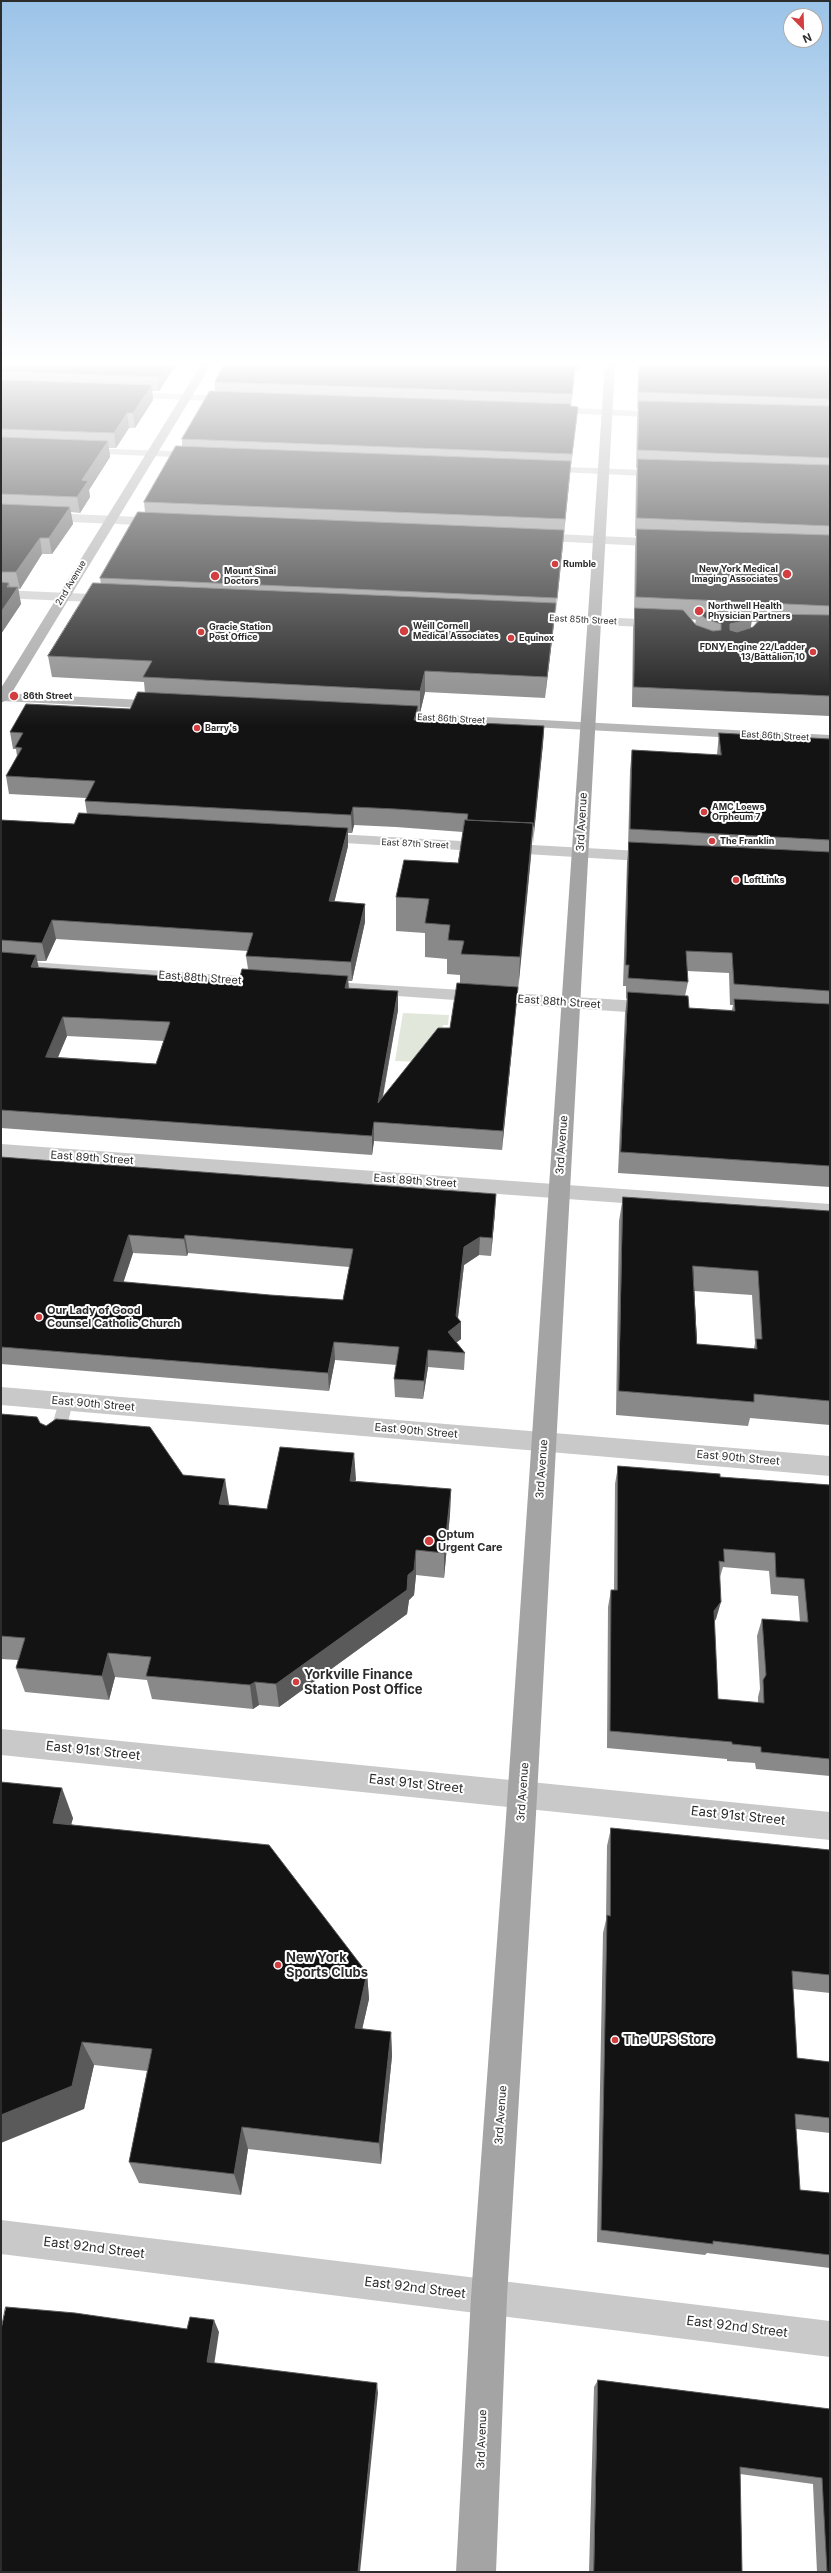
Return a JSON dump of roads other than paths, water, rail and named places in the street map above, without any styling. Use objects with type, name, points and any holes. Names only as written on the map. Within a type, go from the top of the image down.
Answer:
[{"type":"main road","name":"2nd Avenue","points":[[2,697],[131,485]]},
{"type":"main road","name":"3rd Avenue","points":[[476,2572],[489,2297],[522,1794],[602,485]]},
{"type":"main road","points":[[2,697],[180,706]]},
{"type":"main road","name":"East 86th Street","points":[[370,715],[830,739]]},
{"type":"street","points":[[1,515],[179,522]]},
{"type":"street","points":[[522,537],[679,543]]},
{"type":"street","points":[[1,594],[125,599]]},
{"type":"street","name":"East 85th Street","points":[[514,617],[677,624]]},
{"type":"street","name":"East 87th Street","points":[[300,837],[670,858]]},
{"type":"street","name":"East 88th Street","points":[[1,965],[673,1009]]},
{"type":"street","name":"East 89th Street","points":[[1,1151],[830,1211]]},
{"type":"street","name":"East 90th Street","points":[[1,1396],[830,1466]]},
{"type":"street","name":"East 91st Street","points":[[1,1742],[830,1826]]},
{"type":"street","name":"East 92nd Street","points":[[1,2237],[830,2339]]},
{"type":"lane","points":[[54,1444],[66,1402]]},
{"type":"place","name":"Rumble","points":[[555,564]]},
{"type":"place","name":"New York Medical Imaging Associates","points":[[787,574]]},
{"type":"place","name":"Mount Sinai Doctors","points":[[215,576]]},
{"type":"place","name":"Northwell Health Physician Partners","points":[[699,611]]},
{"type":"place","name":"Weill Cornell Medical Associates","points":[[404,631]]},
{"type":"place","name":"Gracie Station Post Office","points":[[201,632]]},
{"type":"place","name":"Equinox","points":[[511,638]]},
{"type":"place","name":"FDNY Engine 22/Ladder 13/Battalion 10","points":[[813,652]]},
{"type":"place","name":"86th Street","points":[[14,696]]},
{"type":"place","name":"Barry's","points":[[197,728]]},
{"type":"place","name":"AMC Loews Orpheum 7","points":[[704,812]]},
{"type":"place","name":"The Franklin","points":[[712,841]]},
{"type":"place","name":"LoftLinks","points":[[736,880]]},
{"type":"place","name":"Our Lady of Good Counsel Catholic Church","points":[[39,1317]]},
{"type":"place","name":"Optum Urgent Care","points":[[429,1541]]},
{"type":"place","name":"Yorkville Finance Station Post Office","points":[[296,1682]]},
{"type":"place","name":"New York Sports Clubs","points":[[278,1965]]},
{"type":"place","name":"The UPS Store","points":[[615,2040]]}]
